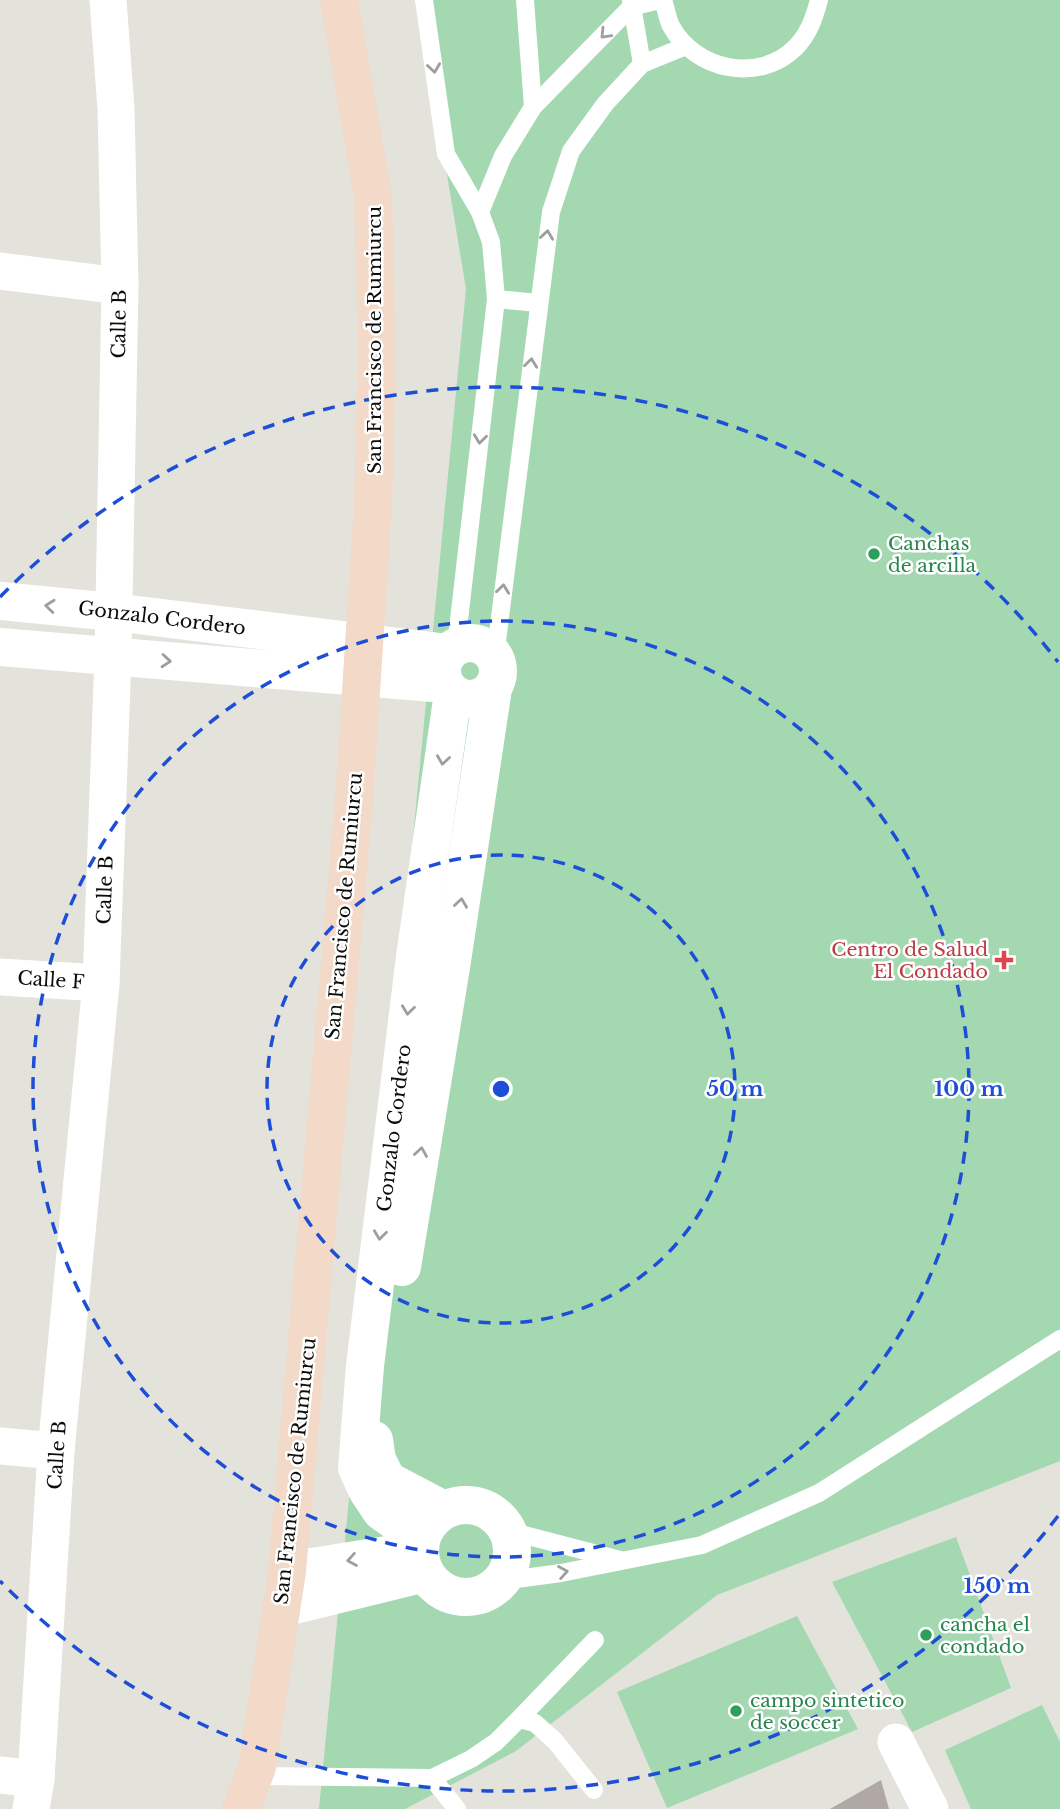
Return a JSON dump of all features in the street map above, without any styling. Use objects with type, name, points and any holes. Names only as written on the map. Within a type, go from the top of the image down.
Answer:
[{"type":"main road","name":"San Francisco de Rumiurcu","points":[[247,1792],[287,1571],[354,801],[373,505],[377,352],[373,196],[339,0]]},
{"type":"street","name":"Calle B","points":[[33,1794],[56,1451],[101,983],[113,656],[120,286],[116,109],[108,0]]},
{"type":"street","points":[[0,271],[120,286]]},
{"type":"street","name":"Gonzalo Cordero","points":[[0,601],[113,612],[312,655]]},
{"type":"street","points":[[467,643],[478,643],[488,649],[494,672],[484,695],[474,699],[463,698],[439,668],[467,643]]},
{"type":"street","name":"Gonzalo Cordero","points":[[0,647],[113,656],[312,655],[439,668],[415,957],[365,1366],[357,1468],[381,1511],[426,1543]]},
{"type":"street","name":"Gonzalo Cordero","points":[[426,1543],[377,1460],[373,1437],[452,961],[494,672]]},
{"type":"street","points":[[415,957],[452,961]]},
{"type":"street","name":"Calle F","points":[[0,977],[101,983]]},
{"type":"street","points":[[0,1447],[56,1451]]},
{"type":"street","points":[[282,1608],[426,1543],[460,1504],[480,1506],[497,1515],[509,1531],[513,1548],[510,1565],[502,1581],[488,1592],[470,1597],[452,1595],[436,1587],[426,1543]]},
{"type":"street","points":[[287,1571],[426,1543]]},
{"type":"street","points":[[896,1742],[930,1809]]},
{"type":"street","points":[[0,1775],[33,1794]]},
{"type":"lane","points":[[424,0],[446,154],[480,212],[491,242],[496,299],[439,668]]},
{"type":"lane","points":[[525,0],[533,107]]},
{"type":"lane","points":[[480,212],[503,156],[533,107],[631,3],[662,0],[670,25],[686,47],[711,63],[740,69],[769,64],[795,48],[813,24],[819,0]]},
{"type":"lane","points":[[631,3],[642,64]]},
{"type":"lane","points":[[494,672],[551,212],[572,150],[605,104],[642,64],[686,47]]},
{"type":"lane","points":[[496,299],[538,303]]},
{"type":"lane","points":[[502,1581],[561,1573],[702,1545],[818,1493],[1060,1339]]},
{"type":"lane","points":[[509,1531],[623,1561]]},
{"type":"lane","points":[[247,1792],[432,1778],[471,1759],[496,1742],[595,1640]]},
{"type":"lane","points":[[519,1719],[535,1723],[555,1741],[594,1790]]},
{"type":"lane","points":[[432,1778],[457,1809]]},
{"type":"green space","points":[[418,0],[1060,0],[1060,1461],[717,1595],[516,1751],[405,1809],[319,1809],[466,289]]},
{"type":"green space","name":"cancha el condado","points":[[956,1537],[1011,1688],[912,1732],[832,1582]]},
{"type":"green space","name":"campo sintetico de soccer","points":[[797,1616],[858,1729],[667,1808],[617,1692]]},
{"type":"green space","points":[[1042,1705],[1060,1742],[1060,1809],[971,1809],[945,1750]]},
{"type":"building","points":[[881,1780],[889,1809],[830,1809]]},
{"type":"place","name":"Canchas de arcilla","points":[[874,554]]},
{"type":"place","name":"Centro de Salud El Condado","points":[[1004,960]]},
{"type":"place","name":"cancha el condado","points":[[926,1635]]},
{"type":"place","name":"campo sintetico de soccer","points":[[736,1711]]}]
